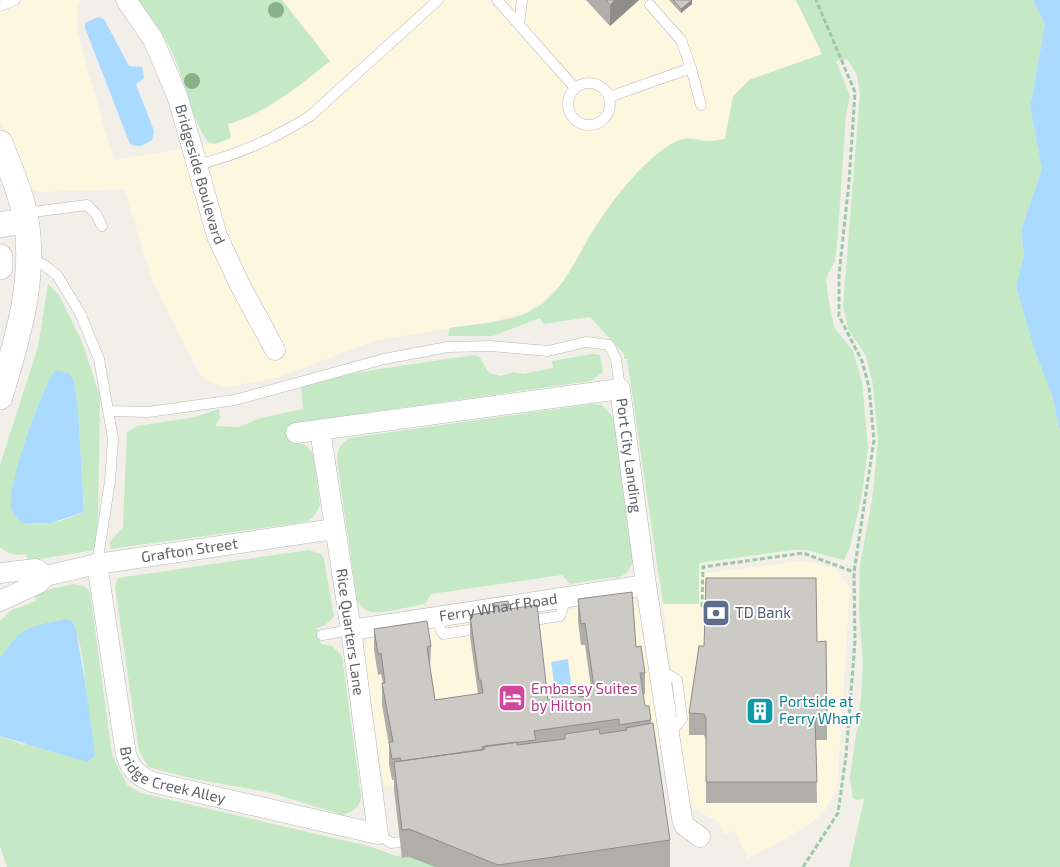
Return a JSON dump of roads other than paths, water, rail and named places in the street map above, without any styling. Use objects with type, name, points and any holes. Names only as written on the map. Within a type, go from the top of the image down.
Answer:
[{"type":"street","name":"Bridgeside Boulevard","points":[[126,0],[153,40],[175,89],[217,236],[240,285],[275,350]]},
{"type":"street","points":[[0,143],[14,177],[25,217],[27,257],[24,307],[0,397]]},
{"type":"street","points":[[0,225],[25,217]]},
{"type":"street","points":[[0,257],[0,267]]},
{"type":"street","name":"Port City Landing","points":[[296,433],[620,389],[646,585],[669,733],[673,785],[684,825],[700,837]]},
{"type":"street","name":"Rice Quarters Lane","points":[[320,430],[351,630],[378,834]]},
{"type":"street","name":"Grafton Street","points":[[0,601],[39,583],[45,576],[97,564],[334,529]]},
{"type":"street","name":"Bridge Creek Alley","points":[[97,564],[126,754],[130,767],[140,776],[152,782],[378,834]]},
{"type":"street","name":"Grafton Street","points":[[0,573],[36,569],[45,576]]},
{"type":"street","name":"Ferry Wharf Road","points":[[351,630],[646,585]]},
{"type":"lane","points":[[0,6],[16,0]]},
{"type":"lane","points":[[196,165],[243,152],[286,131],[310,116],[438,0]]},
{"type":"lane","points":[[497,0],[575,88]]},
{"type":"lane","points":[[519,24],[522,0]]},
{"type":"lane","points":[[650,5],[681,40],[701,105]]},
{"type":"lane","points":[[610,97],[691,68]]},
{"type":"lane","points":[[591,82],[601,86],[610,97],[610,108],[604,118],[592,125],[580,123],[572,116],[568,109],[568,98],[575,88],[591,82]]},
{"type":"lane","points":[[25,217],[87,205],[96,214],[102,226]]},
{"type":"lane","points":[[27,257],[44,264],[57,275],[80,313],[98,359],[113,439],[110,481],[97,564]]},
{"type":"lane","points":[[109,411],[148,412],[234,400],[384,360],[448,347],[491,346],[548,351],[586,342],[609,344],[616,359],[620,389]]},
{"type":"lane","points":[[512,624],[560,616],[566,597]]},
{"type":"lane","points":[[434,617],[443,634],[492,627]]},
{"type":"lane","points":[[322,635],[351,630]]},
{"type":"lane","points":[[378,834],[391,843],[401,842]]},
{"type":"water","points":[[1033,0],[1060,0],[1060,431],[1052,395],[1034,348],[1016,286],[1024,255],[1021,230],[1042,169],[1030,107],[1045,24]]},
{"type":"water","points":[[98,17],[104,19],[129,66],[142,67],[144,78],[136,84],[154,131],[152,140],[144,145],[136,146],[130,144],[85,28],[85,23]]},
{"type":"water","points":[[56,370],[69,373],[74,380],[78,409],[84,512],[51,523],[22,524],[11,508],[14,481],[35,414],[50,379]]},
{"type":"water","points":[[67,619],[72,621],[76,629],[85,682],[95,755],[87,762],[0,736],[0,657],[15,639],[26,630]]},
{"type":"water","points":[[568,659],[573,701],[557,703],[551,662]]},
{"type":"place","name":"TD Bank","points":[[716,613]]},
{"type":"place","name":"Embassy Suites by Hilton","points":[[512,698]]},
{"type":"place","name":"Portside at Ferry Wharf","points":[[760,711]]}]
